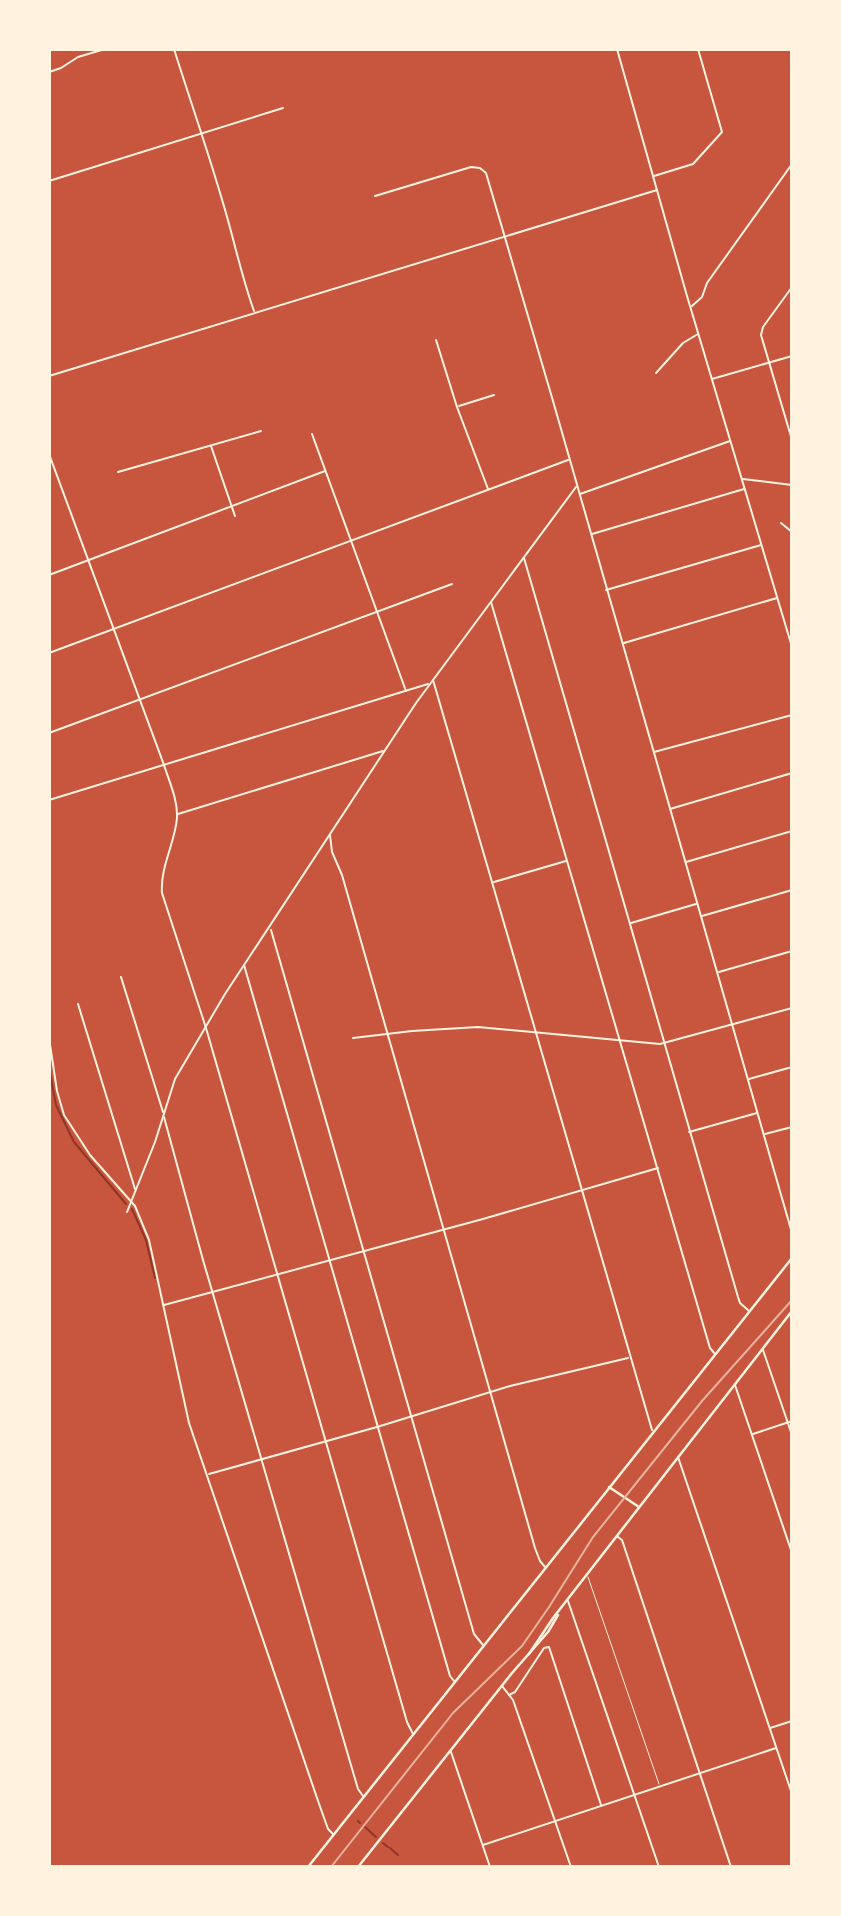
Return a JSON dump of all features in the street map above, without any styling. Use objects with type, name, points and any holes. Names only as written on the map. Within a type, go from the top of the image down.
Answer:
[{"type":"main road","points":[[308,1867],[792,1258]]},
{"type":"main road","points":[[358,1867],[529,1654],[535,1642],[792,1311]]},
{"type":"main road","points":[[610,1487],[639,1507]]},
{"type":"street","points":[[49,72],[78,57],[105,49]]},
{"type":"street","points":[[174,49],[254,312]]},
{"type":"street","points":[[617,49],[792,647]]},
{"type":"street","points":[[653,176],[693,164],[722,132],[698,49]]},
{"type":"street","points":[[49,181],[283,108]]},
{"type":"street","points":[[691,307],[702,297],[707,283],[792,164]]},
{"type":"street","points":[[375,196],[477,167],[485,173],[792,1233]]},
{"type":"street","points":[[49,376],[657,190]]},
{"type":"street","points":[[792,287],[761,331],[792,440]]},
{"type":"street","points":[[656,373],[683,343],[699,334]]},
{"type":"street","points":[[436,340],[488,491]]},
{"type":"street","points":[[712,379],[792,356]]},
{"type":"street","points":[[457,407],[494,395]]},
{"type":"street","points":[[118,472],[261,431]]},
{"type":"street","points":[[312,434],[406,691]]},
{"type":"street","points":[[580,494],[731,441]]},
{"type":"street","points":[[211,445],[235,516]]},
{"type":"street","points":[[49,454],[164,765],[177,814],[162,877],[162,893],[206,1028],[407,1722],[414,1734]]},
{"type":"street","points":[[49,653],[569,460]]},
{"type":"street","points":[[49,576],[326,471]]},
{"type":"street","points":[[742,479],[792,485]]},
{"type":"street","points":[[127,1212],[175,1079],[244,965],[429,684],[577,486]]},
{"type":"street","points":[[591,534],[745,489]]},
{"type":"street","points":[[781,523],[792,532]]},
{"type":"street","points":[[606,590],[762,544]]},
{"type":"street","points":[[524,558],[739,1301],[750,1311]]},
{"type":"street","points":[[49,733],[452,584]]},
{"type":"street","points":[[623,643],[778,598]]},
{"type":"street","points":[[491,601],[710,1348],[715,1354]]},
{"type":"street","points":[[789,636],[792,633]]},
{"type":"street","points":[[433,679],[629,1358],[653,1432]]},
{"type":"street","points":[[49,800],[429,684]]},
{"type":"street","points":[[653,752],[792,715]]},
{"type":"street","points":[[177,814],[383,751]]},
{"type":"street","points":[[670,809],[792,773]]},
{"type":"street","points":[[685,862],[792,831]]},
{"type":"street","points":[[330,835],[332,852],[342,875],[535,1548],[546,1568]]},
{"type":"street","points":[[493,882],[568,861]]},
{"type":"street","points":[[701,917],[792,890]]},
{"type":"street","points":[[630,923],[697,904]]},
{"type":"street","points":[[270,928],[474,1634],[484,1646]]},
{"type":"street","points":[[717,972],[792,951]]},
{"type":"street","points":[[244,965],[450,1676],[455,1682]]},
{"type":"street","points":[[121,977],[164,1115],[212,1292],[333,1709],[358,1789],[364,1797]]},
{"type":"street","points":[[78,1004],[135,1190]]},
{"type":"street","points":[[354,1038],[478,1027],[664,1043],[792,1009]]},
{"type":"street","points":[[49,1038],[57,1091],[64,1115],[84,1148],[138,1210],[153,1251],[183,1401],[317,1798],[328,1829],[333,1835]]},
{"type":"street","points":[[748,1079],[792,1067]]},
{"type":"street","points":[[689,1132],[758,1113]]},
{"type":"street","points":[[764,1135],[792,1127]]},
{"type":"street","points":[[163,1305],[444,1230],[658,1168]]},
{"type":"street","points":[[762,1349],[792,1436]]},
{"type":"street","points":[[208,1474],[377,1427],[491,1391],[629,1358]]},
{"type":"street","points":[[735,1383],[792,1553]]},
{"type":"street","points":[[752,1435],[792,1422]]},
{"type":"street","points":[[678,1456],[792,1794]]},
{"type":"street","points":[[618,1536],[622,1540],[731,1867]]},
{"type":"street","points":[[568,1601],[659,1867]]},
{"type":"street","points":[[509,1695],[515,1692],[544,1648],[549,1647],[602,1805]]},
{"type":"street","points":[[502,1686],[509,1695],[571,1867]]},
{"type":"street","points":[[770,1728],[792,1721]]},
{"type":"street","points":[[483,1845],[776,1748]]},
{"type":"street","points":[[450,1751],[490,1867]]},
{"type":"lane","points":[[588,1575],[660,1787]]},
{"type":"waterway","points":[[49,1068],[56,1105],[74,1142],[126,1204]]},
{"type":"waterway","points":[[132,1209],[146,1240],[155,1278]]},
{"type":"waterway","points":[[365,1827],[376,1837]]},
{"type":"waterway","points":[[383,1843],[388,1847]]},
{"type":"waterway","points":[[390,1848],[398,1855]]},
{"type":"railway","points":[[331,1867],[453,1713],[522,1646],[593,1537],[702,1401],[792,1300]]}]
